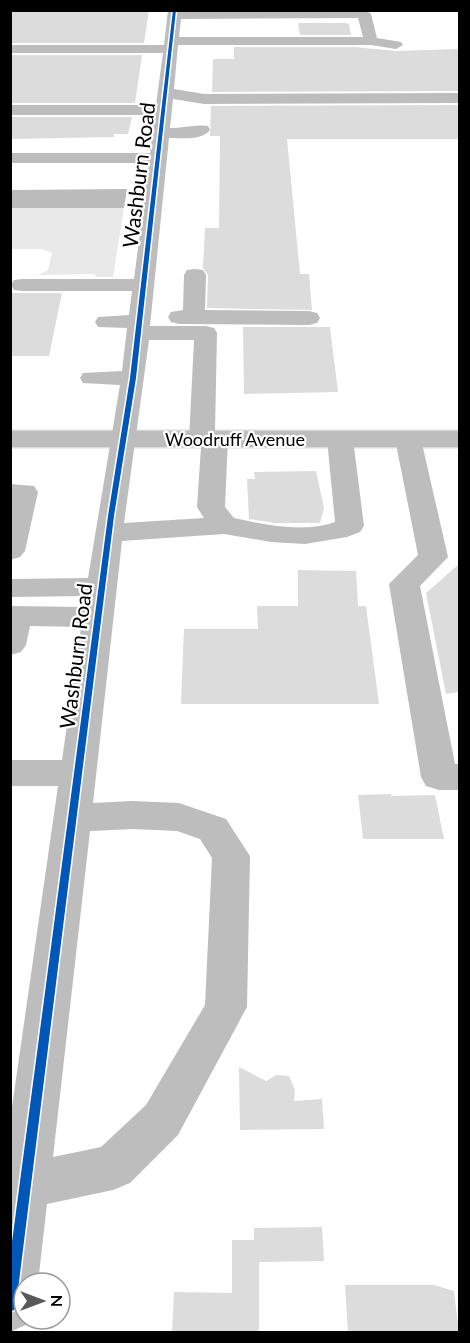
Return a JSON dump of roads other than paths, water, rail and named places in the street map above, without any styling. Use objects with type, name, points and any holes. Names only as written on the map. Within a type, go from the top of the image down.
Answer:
[{"type":"street","points":[[175,13],[364,14],[371,41]]},
{"type":"street","name":"Washburn Road","points":[[10,1306],[22,1169],[73,818],[109,533],[133,378],[175,13]]},
{"type":"street","points":[[256,15],[258,41]]},
{"type":"street","points":[[10,49],[258,41],[371,41],[396,45]]},
{"type":"street","points":[[10,110],[204,99],[459,98]]},
{"type":"street","points":[[161,133],[195,133],[202,130]]},
{"type":"street","points":[[10,158],[159,158]]},
{"type":"street","points":[[117,177],[120,158]]},
{"type":"street","points":[[195,275],[209,439],[211,507],[224,525]]},
{"type":"street","points":[[22,285],[144,285]]},
{"type":"street","points":[[106,322],[228,328],[228,318],[309,318]]},
{"type":"street","points":[[92,378],[133,378]]},
{"type":"street","name":"Woodruff Avenue","points":[[10,439],[459,439]]},
{"type":"street","points":[[109,533],[224,525],[254,532],[337,532],[350,526],[340,439]]},
{"type":"street","points":[[408,439],[433,557],[404,584],[439,777],[459,777]]},
{"type":"street","points":[[10,492],[24,492],[10,551]]},
{"type":"street","points":[[12,616],[100,602]]},
{"type":"street","points":[[10,773],[78,773]]},
{"type":"street","points":[[22,1169],[112,1167],[162,1120],[225,1007],[231,856],[213,829],[179,817],[133,815],[73,818]]}]
